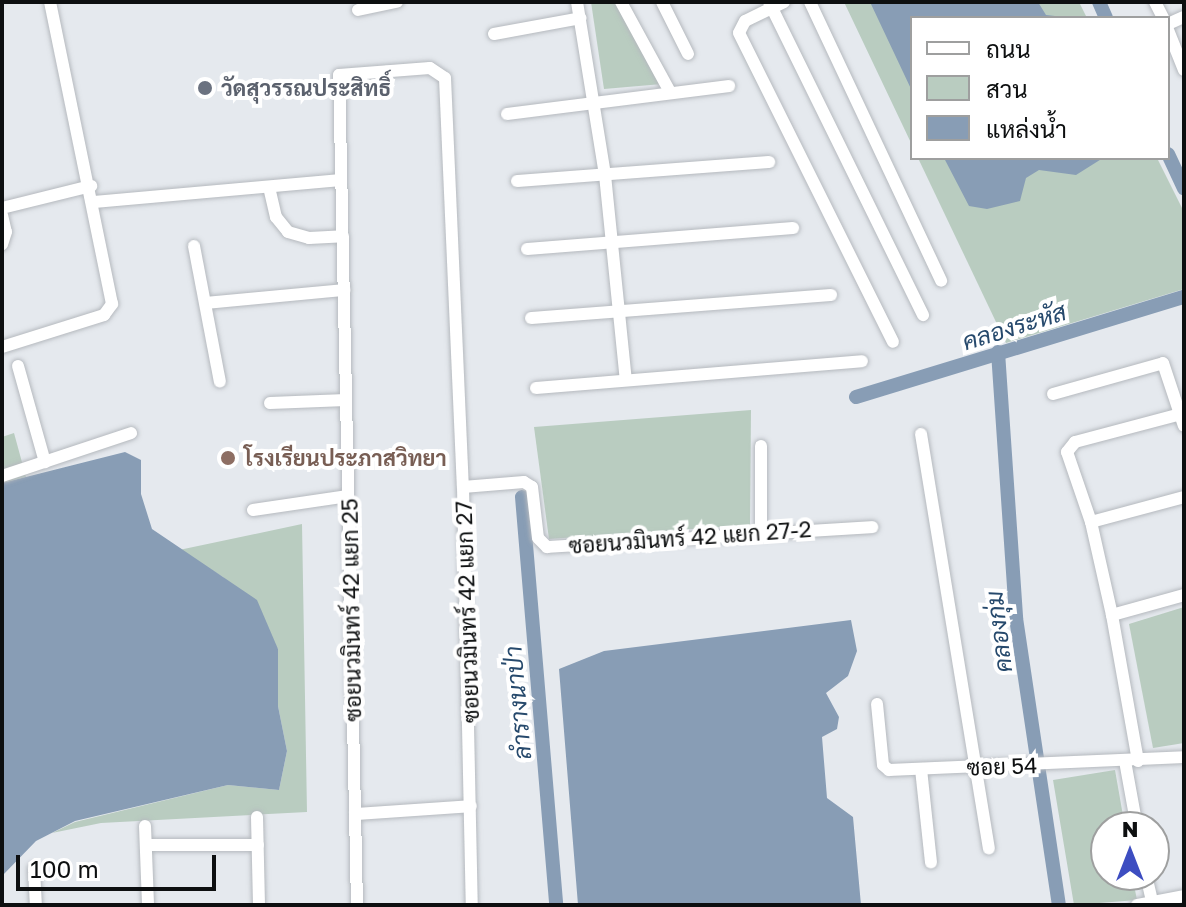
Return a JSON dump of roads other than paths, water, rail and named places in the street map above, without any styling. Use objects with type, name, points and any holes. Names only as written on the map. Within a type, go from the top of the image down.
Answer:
[{"type":"street","points":[[2,347],[109,310],[111,296],[91,186],[50,2]]},
{"type":"street","points":[[358,10],[397,2]]},
{"type":"street","points":[[577,2],[605,175],[626,380]]},
{"type":"street","points":[[621,2],[670,92]]},
{"type":"street","points":[[662,2],[688,54]]},
{"type":"street","points":[[784,2],[770,5],[745,21],[739,33],[893,342]]},
{"type":"street","points":[[810,2],[941,281]]},
{"type":"street","points":[[770,5],[923,315]]},
{"type":"street","points":[[494,34],[581,18]]},
{"type":"street","points":[[1170,35],[1184,70]]},
{"type":"street","name":"ซอยนวมินทร์ 42 แยก 25","points":[[357,905],[339,75],[430,68],[445,78]]},
{"type":"street","name":"ซอยนวมินทร์ 42 แยก 27","points":[[445,78],[463,487],[472,905]]},
{"type":"street","points":[[507,114],[729,86]]},
{"type":"street","points":[[517,181],[769,162]]},
{"type":"street","points":[[94,202],[341,180]]},
{"type":"street","points":[[2,208],[91,186]]},
{"type":"street","points":[[269,187],[276,217],[288,232],[309,238],[343,236]]},
{"type":"street","points":[[2,215],[6,232],[2,244]]},
{"type":"street","points":[[527,249],[793,228]]},
{"type":"street","points":[[194,246],[220,382]]},
{"type":"street","points":[[206,303],[344,290]]},
{"type":"street","points":[[531,318],[831,295]]},
{"type":"street","points":[[536,388],[862,361]]},
{"type":"street","points":[[1053,394],[1158,362],[1167,367],[1182,420],[1069,446],[1091,522],[1112,615],[1136,811]]},
{"type":"street","points":[[18,366],[45,462]]},
{"type":"street","points":[[270,403],[346,400]]},
{"type":"street","points":[[2,476],[131,433]]},
{"type":"street","points":[[921,434],[989,848]]},
{"type":"street","points":[[761,446],[761,532]]},
{"type":"street","name":"ซอยนวมินทร์ 42 แยก 27-2","points":[[463,487],[524,482],[532,487],[538,538],[547,547],[872,527]]},
{"type":"street","points":[[253,510],[348,496]]},
{"type":"street","points":[[1091,522],[1184,497]]},
{"type":"street","points":[[1112,615],[1184,595]]},
{"type":"street","name":"ซอย 54","points":[[877,704],[883,765],[921,769],[1184,757]]},
{"type":"street","points":[[921,769],[931,862]]},
{"type":"street","points":[[355,814],[471,806]]},
{"type":"street","points":[[257,817],[259,905]]},
{"type":"street","points":[[145,826],[148,905]]},
{"type":"street","points":[[147,845],[258,845]]},
{"type":"street","points":[[34,869],[36,905]]},
{"type":"street","points":[[1150,891],[1152,902]]},
{"type":"street","points":[[1137,905],[1184,896]]},
{"type":"water","points":[[870,2],[1038,2],[1046,15],[1055,16],[910,16],[910,87]]},
{"type":"water","points":[[945,160],[1100,160],[1076,175],[1039,170],[1026,178],[1020,201],[987,209],[969,206]]},
{"type":"water","points":[[125,452],[141,460],[141,494],[152,529],[257,600],[278,649],[278,706],[287,751],[279,790],[228,785],[75,821],[36,841],[2,876],[2,483]]},
{"type":"water","points":[[851,620],[857,651],[848,676],[826,693],[839,717],[837,729],[822,737],[827,798],[853,817],[861,905],[578,905],[559,669],[604,651]]},
{"type":"waterway","points":[[1099,2],[1105,16]]},
{"type":"waterway","points":[[1170,158],[1184,189]]},
{"type":"waterway","name":"คลองระหัส","points":[[856,397],[1184,297]]},
{"type":"waterway","name":"คลองกุ่ม","points":[[998,352],[1016,618],[1059,905]]},
{"type":"waterway","name":"ลำรางนาป่า","points":[[522,497],[556,905]]},
{"type":"place","name":"วัดสุวรรณประสิทธิ์","points":[[205,88]]},
{"type":"place","name":"โรงเรียนประภาสวิทยา","points":[[228,458]]}]
